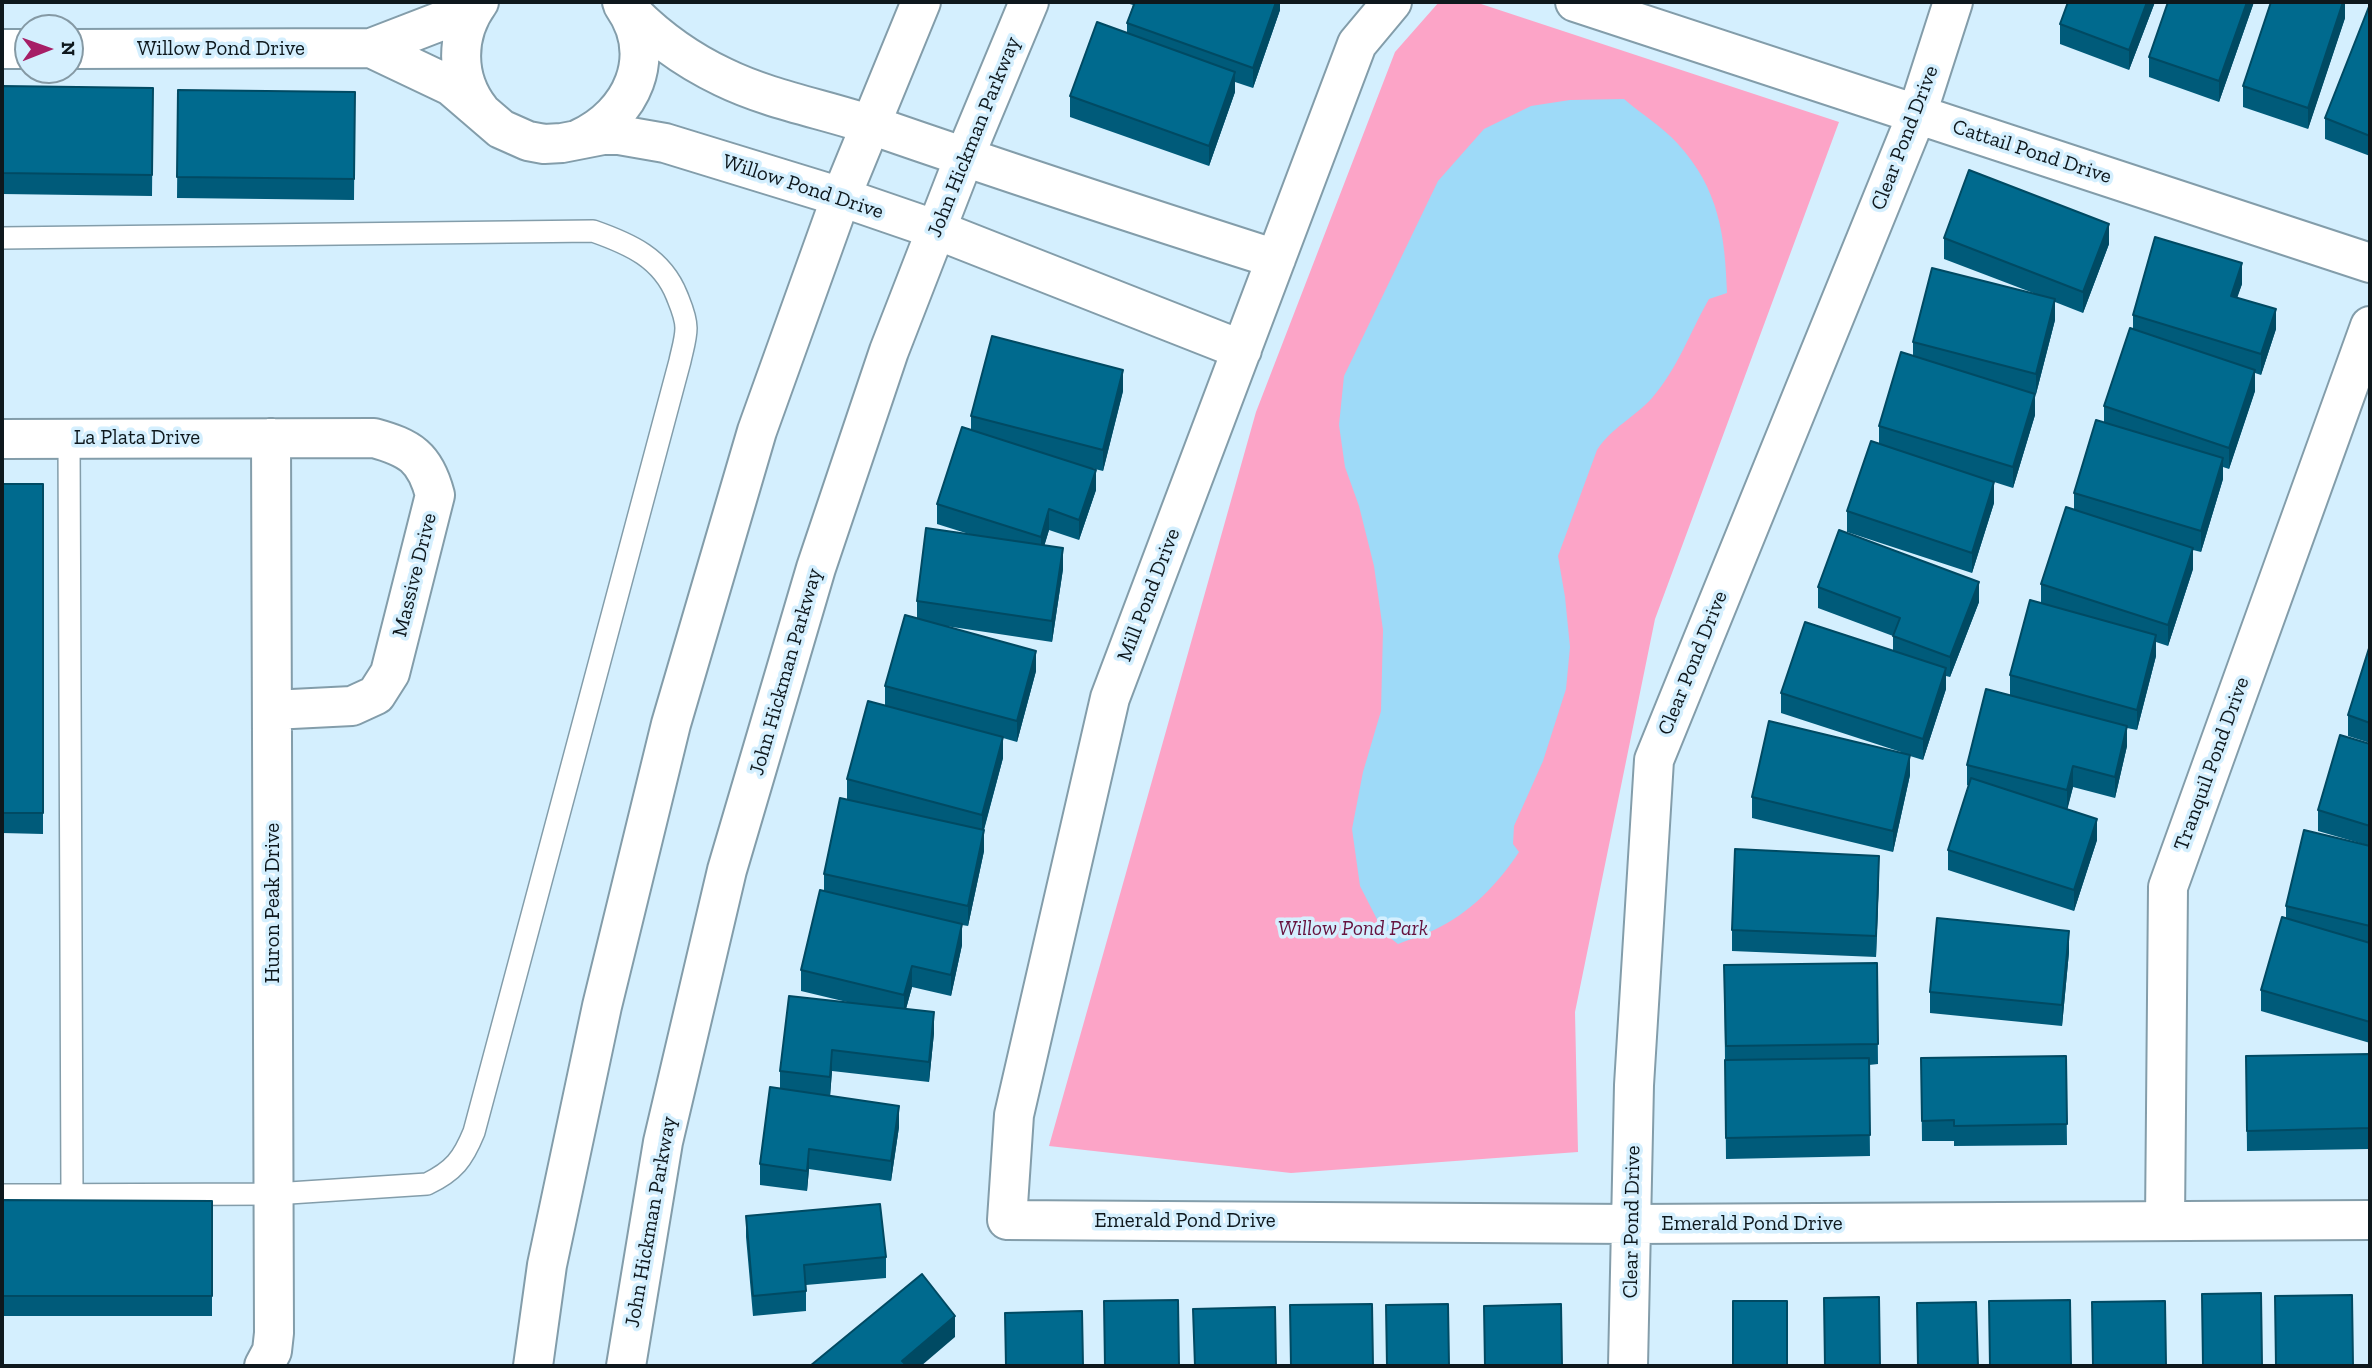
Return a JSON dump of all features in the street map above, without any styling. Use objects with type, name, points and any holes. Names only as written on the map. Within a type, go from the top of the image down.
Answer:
[{"type":"street","name":"Willow Pond Drive","points":[[84,49],[371,48],[449,18],[477,2]]},
{"type":"street","points":[[477,2],[465,26],[461,50],[466,84],[483,114]]},
{"type":"street","points":[[621,2],[670,46],[741,85],[872,125],[964,158],[1276,260]]},
{"type":"street","points":[[573,140],[594,132],[609,122],[627,99],[634,84],[639,61],[636,33],[621,2]]},
{"type":"street","points":[[533,1366],[547,1265],[602,1006],[671,723],[757,431],[841,197],[921,2]]},
{"type":"street","name":"John Hickman Parkway","points":[[626,1366],[663,1142],[727,870],[816,568],[889,351],[964,158],[1029,2]]},
{"type":"street","name":"Mill Pond Drive","points":[[1007,1220],[1014,1115],[1110,698],[1357,44],[1392,2]]},
{"type":"street","name":"Cattail Pond Drive","points":[[1575,2],[2370,264]]},
{"type":"street","name":"Clear Pond Drive","points":[[1628,1366],[1634,1086],[1654,760],[1917,114],[1953,2]]},
{"type":"street","name":"Willow Pond Drive","points":[[371,48],[451,86],[501,129],[528,141],[544,144],[603,135],[642,137],[841,197],[937,230],[1242,350]]},
{"type":"street","name":"Tranquil Pond Drive","points":[[2165,1221],[2168,887],[2370,326]]},
{"type":"street","name":"Huron Peak Drive","points":[[264,1366],[272,1351],[274,1333],[271,438]]},
{"type":"street","name":"La Plata Drive","points":[[2,439],[271,438]]},
{"type":"street","name":"Massive Drive","points":[[271,438],[374,438],[397,444],[418,457],[430,475],[435,495],[390,673],[376,695],[352,706],[272,710]]},
{"type":"street","name":"Emerald Pond Drive","points":[[1007,1220],[1633,1224],[2370,1220]]},
{"type":"lane","points":[[2,238],[593,231],[626,242],[656,261],[673,286],[683,310],[686,329],[680,361],[474,1132],[464,1157],[444,1176],[427,1184],[274,1194],[2,1195]]},
{"type":"lane","points":[[69,439],[72,1194]]},
{"type":"green space","name":"Willow Pond Park","points":[[1439,2],[1475,2],[1839,122],[1655,619],[1575,1012],[1578,1152],[1291,1173],[1049,1146],[1256,412],[1395,52]]},
{"type":"water","points":[[1624,99],[1672,138],[1703,178],[1721,232],[1727,293],[1709,299],[1661,386],[1645,405],[1609,435],[1597,450],[1558,556],[1570,647],[1566,689],[1543,761],[1514,826],[1513,844],[1519,852],[1493,886],[1471,906],[1430,932],[1398,944],[1384,933],[1360,886],[1352,829],[1363,772],[1381,711],[1383,630],[1374,566],[1359,506],[1345,467],[1339,425],[1344,376],[1438,181],[1484,129],[1531,106],[1570,100]]},
{"type":"building","points":[[1135,2],[1276,2],[1253,68],[1127,23]]},
{"type":"building","points":[[2068,2],[2147,2],[2129,50],[2060,24]]},
{"type":"building","points":[[2168,2],[2247,2],[2219,81],[2149,57]]},
{"type":"building","points":[[2271,2],[2343,2],[2308,108],[2243,86]]},
{"type":"building","points":[[2370,4],[2370,136],[2325,118]]},
{"type":"building","points":[[1097,22],[1235,72],[1209,146],[1070,96]]},
{"type":"building","points":[[2,86],[153,88],[152,175],[2,173]]},
{"type":"building","points":[[178,90],[355,92],[354,179],[177,177]]},
{"type":"building","points":[[1969,170],[2109,224],[2083,292],[1944,238]]},
{"type":"building","points":[[2155,237],[2242,263],[2231,296],[2276,309],[2261,354],[2133,315]]},
{"type":"building","points":[[1932,268],[2055,299],[2036,374],[1913,342]]},
{"type":"building","points":[[2130,328],[2255,370],[2229,448],[2104,406]]},
{"type":"building","points":[[992,336],[1123,370],[1103,450],[971,416]]},
{"type":"building","points":[[1901,352],[2035,394],[2013,467],[1879,426]]},
{"type":"building","points":[[2096,420],[2223,458],[2201,531],[2074,493]]},
{"type":"building","points":[[962,427],[1096,470],[1079,520],[1049,509],[1041,537],[937,504]]},
{"type":"building","points":[[1871,441],[1994,482],[1972,553],[1847,511]]},
{"type":"building","points":[[2,484],[43,484],[43,813],[2,813]]},
{"type":"building","points":[[2066,507],[2193,548],[2168,625],[2041,584]]},
{"type":"building","points":[[926,528],[1063,548],[1052,621],[917,601]]},
{"type":"building","points":[[1839,530],[1979,582],[1950,657],[1893,636],[1900,618],[1818,587]]},
{"type":"building","points":[[2030,600],[2156,635],[2137,710],[2010,675]]},
{"type":"building","points":[[905,615],[1036,651],[1017,721],[885,686]]},
{"type":"building","points":[[1805,622],[1946,668],[1923,739],[1781,693]]},
{"type":"building","points":[[2370,645],[2370,723],[2348,715]]},
{"type":"building","points":[[1986,689],[2127,726],[2115,777],[2073,766],[2067,790],[1967,765]]},
{"type":"building","points":[[868,701],[1003,737],[982,815],[847,779]]},
{"type":"building","points":[[1769,721],[1910,755],[1893,831],[1752,797]]},
{"type":"building","points":[[2340,735],[2370,744],[2370,826],[2318,810]]},
{"type":"building","points":[[1971,778],[2097,819],[2074,890],[1948,850]]},
{"type":"building","points":[[840,798],[984,830],[968,906],[824,874]]},
{"type":"building","points":[[2304,830],[2370,846],[2370,926],[2286,906]]},
{"type":"building","points":[[1735,849],[1879,856],[1876,936],[1732,930]]},
{"type":"building","points":[[820,890],[962,924],[951,975],[912,966],[904,995],[801,970]]},
{"type":"building","points":[[2282,917],[2370,943],[2370,1022],[2261,990]]},
{"type":"building","points":[[1937,918],[2069,931],[2062,1005],[1930,992]]},
{"type":"building","points":[[1877,963],[1878,1044],[1726,1046],[1724,965]]},
{"type":"building","points":[[789,996],[934,1012],[929,1062],[832,1050],[830,1077],[780,1071]]},
{"type":"building","points":[[2370,1054],[2370,1128],[2247,1131],[2246,1056]]},
{"type":"building","points":[[2066,1056],[2067,1124],[1954,1126],[1954,1120],[1922,1121],[1921,1058]]},
{"type":"building","points":[[1869,1058],[1870,1135],[1726,1138],[1725,1060]]},
{"type":"building","points":[[770,1087],[899,1106],[891,1161],[809,1149],[807,1171],[760,1164]]},
{"type":"building","points":[[2,1200],[212,1201],[212,1296],[2,1296]]},
{"type":"building","points":[[880,1204],[886,1257],[804,1265],[806,1291],[753,1296],[746,1216]]},
{"type":"building","points":[[922,1274],[955,1316],[902,1361],[907,1366],[810,1366]]},
{"type":"building","points":[[2261,1293],[2262,1366],[2203,1366],[2202,1294]]},
{"type":"building","points":[[2352,1295],[2353,1366],[2276,1366],[2275,1296]]},
{"type":"building","points":[[1879,1297],[1880,1366],[1825,1366],[1824,1298]]},
{"type":"building","points":[[2369,1298],[2370,1298],[2370,1366]]},
{"type":"building","points":[[1178,1300],[1179,1366],[1105,1366],[1104,1301]]},
{"type":"building","points":[[2070,1300],[2071,1366],[1990,1366],[1989,1301]]},
{"type":"building","points":[[1733,1301],[1787,1301],[1787,1366],[1733,1366]]},
{"type":"building","points":[[2165,1301],[2166,1366],[2093,1366],[2092,1302]]},
{"type":"building","points":[[1976,1302],[1978,1366],[1918,1366],[1917,1303]]},
{"type":"building","points":[[1372,1304],[1373,1366],[1291,1366],[1290,1305]]},
{"type":"building","points":[[1448,1304],[1449,1366],[1387,1366],[1386,1305]]},
{"type":"building","points":[[1561,1304],[1562,1366],[1485,1366],[1484,1306]]},
{"type":"building","points":[[1275,1307],[1276,1366],[1195,1366],[1193,1309]]},
{"type":"building","points":[[1082,1311],[1083,1366],[1006,1366],[1005,1313]]}]
